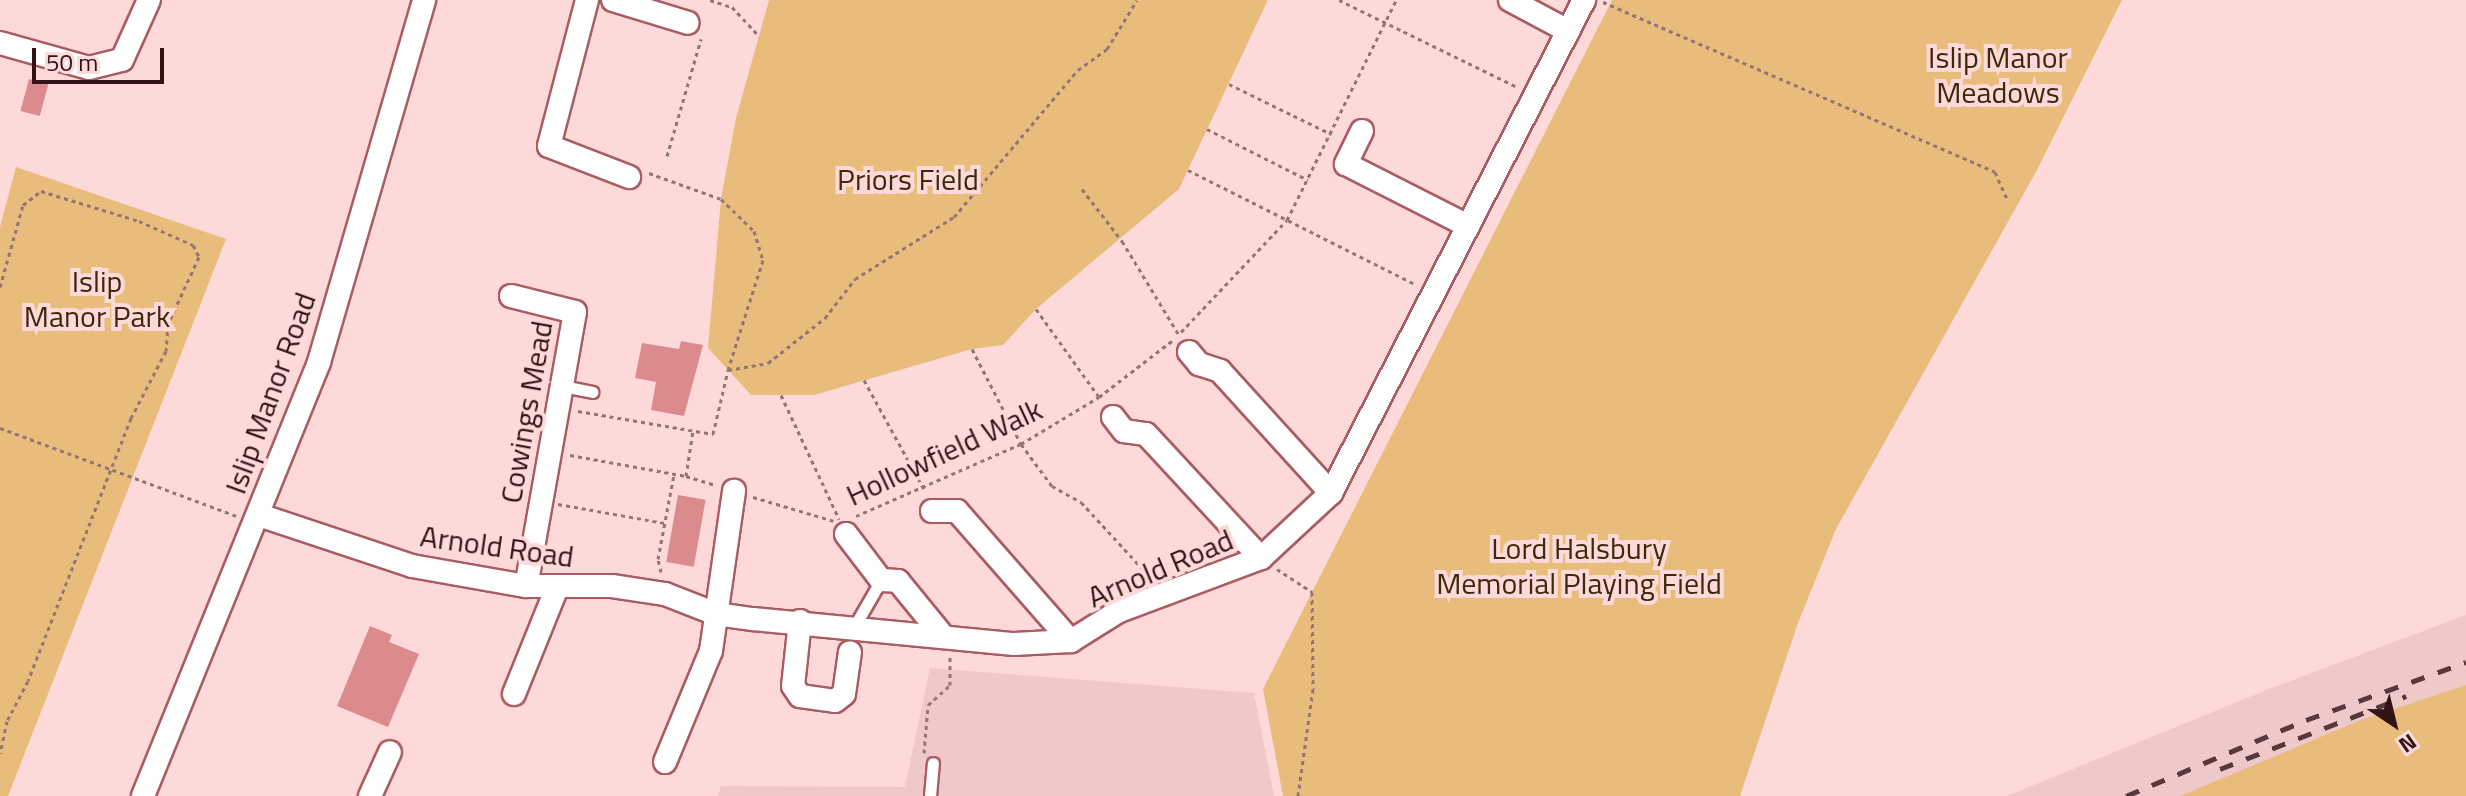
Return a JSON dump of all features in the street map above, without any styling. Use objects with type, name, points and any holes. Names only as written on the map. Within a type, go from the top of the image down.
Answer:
[{"type":"street","points":[[0,43],[89,68],[122,60],[149,0]]},
{"type":"street","name":"Islip Manor Road","points":[[143,796],[319,362],[424,0]]},
{"type":"street","points":[[587,0],[549,146],[629,177]]},
{"type":"street","points":[[613,0],[688,23]]},
{"type":"street","points":[[1510,0],[1568,31]]},
{"type":"street","name":"Arnold Road","points":[[257,519],[412,566],[526,586],[556,590],[612,586],[665,594],[716,614],[1014,644],[1071,641],[1164,592],[1214,579],[1261,558],[1331,493],[1584,0]]},
{"type":"street","points":[[1362,131],[1346,164],[1468,226]]},
{"type":"street","name":"Cowings Mead","points":[[511,296],[575,312],[526,586]]},
{"type":"street","points":[[1184,343],[1199,364],[1220,371],[1331,493]]},
{"type":"street","points":[[1113,417],[1124,431],[1146,434],[1261,558]]},
{"type":"street","points":[[665,762],[711,651],[734,491]]},
{"type":"street","points":[[932,511],[957,511],[1071,641]]},
{"type":"street","points":[[843,528],[881,580],[898,581],[943,636]]},
{"type":"street","points":[[514,694],[556,590]]},
{"type":"street","points":[[800,621],[793,686],[800,696],[835,701],[844,694],[850,652]]},
{"type":"street","points":[[370,796],[390,752]]},
{"type":"lane","points":[[560,397],[592,392]]},
{"type":"lane","points":[[854,627],[881,580]]},
{"type":"lane","points":[[930,796],[933,763]]},
{"type":"path","points":[[710,0],[732,7],[759,36]]},
{"type":"path","points":[[728,370],[768,363],[825,318],[855,279],[954,217],[1078,70],[1107,49],[1137,0]]},
{"type":"path","points":[[1339,0],[1387,20],[1535,96]]},
{"type":"path","name":"Hollowfield Walk","points":[[550,451],[686,476],[843,528],[1021,444],[1184,343],[1287,220],[1396,0]]},
{"type":"path","points":[[1600,0],[1995,172],[2008,201]]},
{"type":"path","points":[[667,156],[704,28],[688,23]]},
{"type":"path","points":[[1229,84],[1331,134]]},
{"type":"path","points":[[1207,129],[1308,180]]},
{"type":"path","points":[[560,397],[713,434],[728,370],[763,260],[754,231],[721,199],[635,167],[629,177]]},
{"type":"path","points":[[1188,170],[1435,294]]},
{"type":"path","points":[[1082,189],[1122,241],[1184,343]]},
{"type":"path","points":[[0,287],[23,205],[41,191],[139,221],[193,245],[199,257],[168,324],[166,351],[152,370],[28,681],[7,721],[0,753]]},
{"type":"path","points":[[1036,309],[1113,417]]},
{"type":"path","points":[[972,349],[1021,444],[1052,486],[1081,502],[1164,592]]},
{"type":"path","points":[[864,380],[924,489],[932,511]]},
{"type":"path","points":[[781,395],[843,528]]},
{"type":"path","points":[[0,428],[257,519]]},
{"type":"path","points":[[686,476],[693,431]]},
{"type":"path","points":[[665,594],[658,559],[674,474]]},
{"type":"path","points":[[541,501],[665,523]]},
{"type":"path","points":[[1261,558],[1312,592],[1313,689],[1298,796]]},
{"type":"path","points":[[933,763],[921,750],[928,705],[950,685],[951,670]]},
{"type":"shaded area","points":[[2466,615],[2466,796],[2007,796],[2264,691]]},
{"type":"shaded area","points":[[930,668],[1254,693],[1274,796],[718,796],[721,786],[905,787]]},
{"type":"green space","name":"Priors Field","points":[[769,0],[1268,0],[1179,189],[1036,309],[1003,345],[972,349],[814,395],[751,395],[708,348],[721,199],[736,118]]},
{"type":"green space","name":"Lord Halsbury Memorial Playing Field","points":[[1612,0],[2122,0],[2037,170],[1836,529],[1798,623],[1740,796],[1283,796],[1263,689]]},
{"type":"green space","name":"Islip Manor Park","points":[[16,167],[226,239],[8,796],[0,796],[0,227]]},
{"type":"green space","points":[[2466,685],[2466,796],[2180,796],[2361,720]]},
{"type":"building","points":[[29,79],[48,84],[40,116],[20,111]]},
{"type":"building","points":[[681,341],[703,345],[684,416],[651,410],[656,382],[635,378],[642,343],[679,349]]},
{"type":"building","points":[[678,495],[706,500],[694,567],[666,562]]},
{"type":"building","points":[[370,626],[392,635],[389,642],[419,654],[388,727],[337,706]]},
{"type":"railway","points":[[2126,796],[2306,720],[2466,662]]},
{"type":"railway","points":[[2220,769],[2406,696]]},
{"type":"park label","name":"Islip Manor Meadows","points":[[1998,74]]}]
